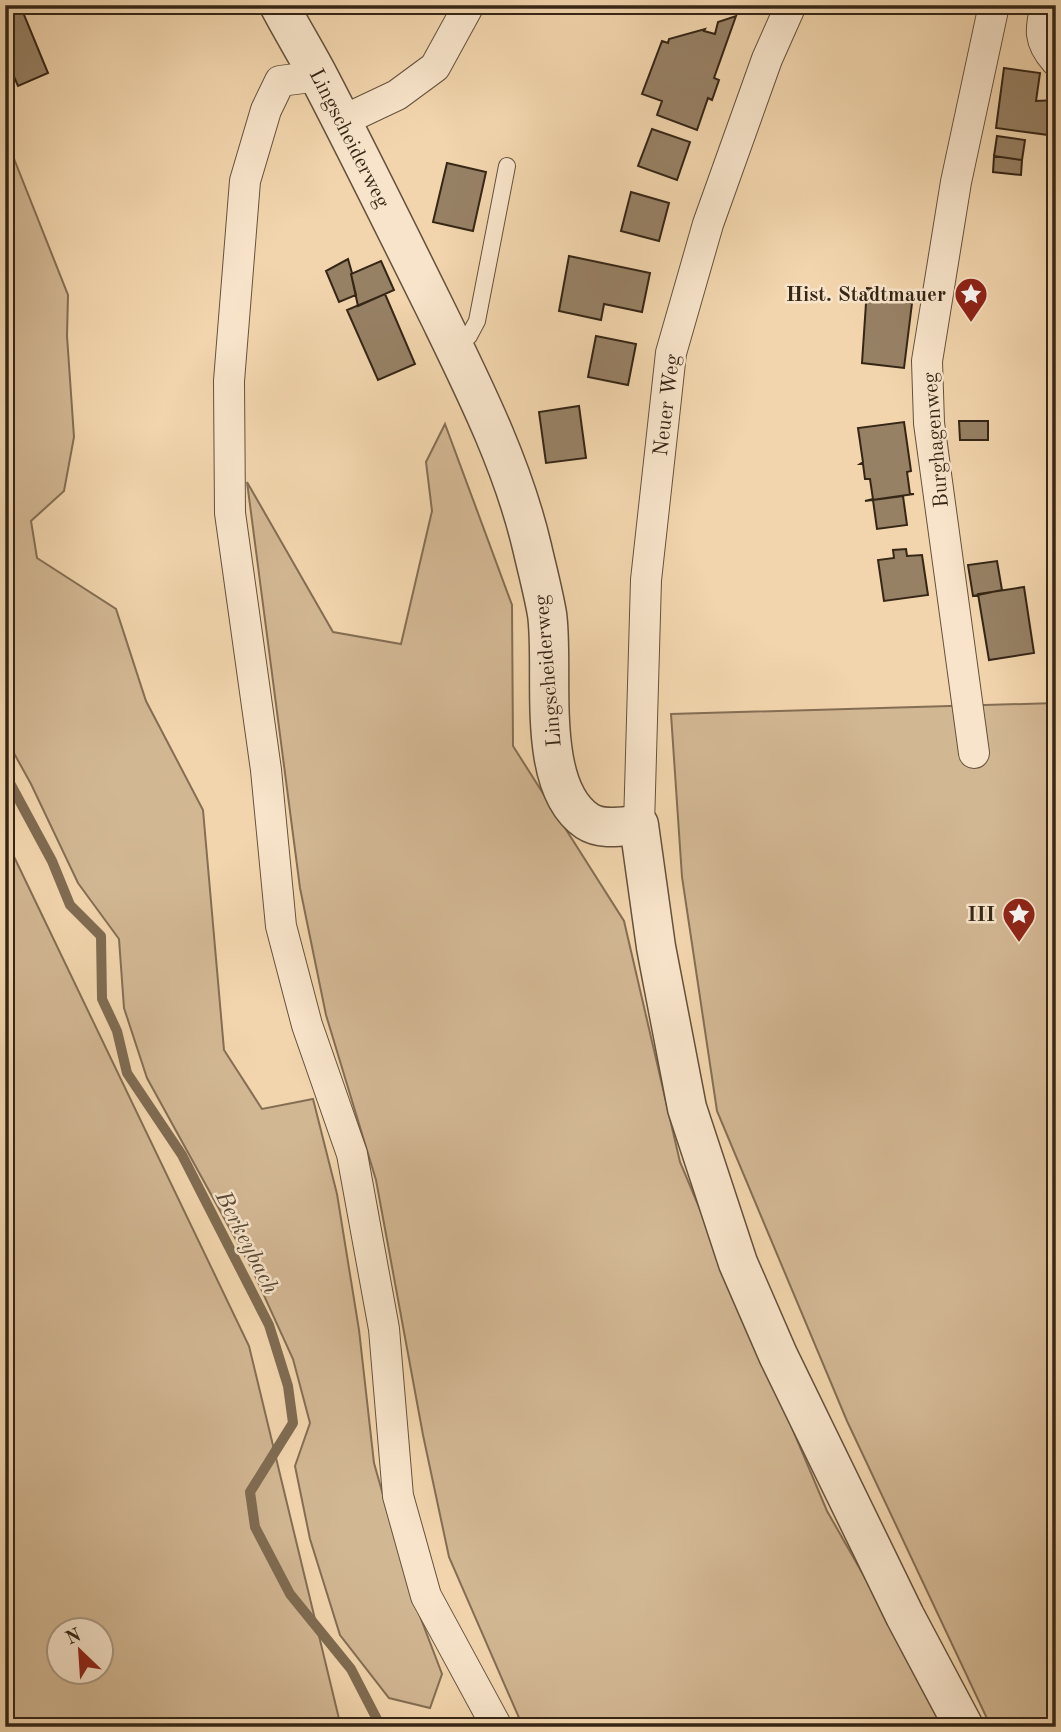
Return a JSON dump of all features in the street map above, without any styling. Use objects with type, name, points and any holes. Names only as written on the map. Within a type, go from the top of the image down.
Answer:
[{"type":"street","name":"Lingscheiderweg","points":[[279,5],[319,76],[455,348],[502,454],[525,517],[547,615],[549,702],[558,778],[570,802],[588,821],[603,827],[639,825]]},
{"type":"street","points":[[342,121],[397,95],[435,67],[469,5]]},
{"type":"street","name":"Neuer Weg","points":[[639,825],[646,580],[671,353],[708,224],[766,59],[791,5]]},
{"type":"street","name":"Burghagenweg","points":[[974,753],[929,423],[927,373],[956,182],[994,5]]},
{"type":"street","points":[[1046,5],[1041,19],[1041,34],[1045,46],[1056,61]]},
{"type":"street","points":[[319,76],[280,81],[265,110],[245,181],[229,381],[230,513],[263,743],[281,926],[307,1026],[352,1154],[384,1329],[398,1496],[426,1596],[497,1727]]},
{"type":"street","points":[[639,825],[656,947],[687,1108],[738,1262],[778,1355],[905,1616],[964,1727]]},
{"type":"lane","points":[[455,348],[469,336],[477,321],[507,166]]},
{"type":"shaded area","points":[[5,136],[68,295],[67,336],[74,437],[64,491],[31,521],[37,558],[116,609],[146,701],[203,810],[224,1050],[262,1109],[313,1099],[337,1194],[359,1330],[374,1463],[410,1590],[442,1674],[430,1708],[389,1698],[340,1635],[310,1539],[295,1466],[310,1423],[293,1359],[251,1267],[147,1078],[124,1008],[119,939],[78,883],[31,784],[5,737]]},
{"type":"shaded area","points":[[445,424],[512,605],[513,746],[624,921],[680,1162],[827,1511],[950,1727],[523,1727],[449,1557],[423,1435],[376,1180],[326,1015],[300,888],[247,482],[333,632],[401,644],[432,511],[426,462]]},
{"type":"shaded area","points":[[1056,703],[1056,1727],[991,1727],[847,1421],[717,1111],[682,877],[671,714]]},
{"type":"shaded area","points":[[5,838],[249,1346],[341,1727],[5,1727]]},
{"type":"building","points":[[5,5],[20,5],[48,73],[18,86],[5,56]]},
{"type":"building","points":[[736,16],[714,78],[719,80],[712,100],[708,98],[697,130],[657,115],[662,101],[642,94],[662,41],[668,43],[669,39],[705,29],[704,31],[715,34],[718,22]]},
{"type":"building","points":[[1004,68],[1040,73],[1036,101],[1056,100],[1056,136],[996,128]]},
{"type":"building","points":[[652,129],[690,142],[677,180],[638,166]]},
{"type":"building","points":[[997,136],[1025,140],[1022,160],[994,156]]},
{"type":"building","points":[[994,156],[1022,160],[1021,175],[993,172]]},
{"type":"building","points":[[447,163],[486,172],[473,231],[433,222]]},
{"type":"building","points":[[631,192],[669,203],[659,241],[621,231]]},
{"type":"building","points":[[569,256],[650,273],[642,312],[604,304],[601,320],[559,311]]},
{"type":"building","points":[[348,259],[356,295],[339,302],[326,271]]},
{"type":"building","points":[[381,261],[394,290],[358,306],[351,274]]},
{"type":"building","points":[[867,288],[898,291],[897,301],[912,303],[904,368],[862,363]]},
{"type":"building","points":[[385,294],[415,364],[378,380],[347,310]]},
{"type":"building","points":[[596,336],[636,344],[628,385],[588,377]]},
{"type":"building","points":[[579,406],[586,458],[546,463],[539,412]]},
{"type":"building","points":[[959,421],[988,421],[988,440],[960,440]]},
{"type":"building","points":[[904,422],[911,471],[907,472],[910,494],[914,494],[865,501],[873,499],[870,479],[865,479],[863,464],[860,464],[863,462],[858,428]]},
{"type":"building","points":[[903,496],[907,525],[877,529],[873,500]]},
{"type":"building","points":[[906,549],[907,556],[922,555],[928,595],[884,601],[878,560],[894,558],[893,550]]},
{"type":"building","points":[[997,561],[1002,590],[973,596],[968,565]]},
{"type":"building","points":[[1024,587],[1034,653],[989,660],[978,594]]},
{"type":"waterway","name":"Berkeybach","points":[[5,774],[52,861],[70,905],[101,936],[102,999],[117,1031],[127,1073],[182,1155],[269,1325],[288,1386],[293,1423],[250,1492],[255,1527],[290,1594],[351,1669],[381,1727]]},
{"type":"place","name":"Hist. Stadtmauer","points":[[971,324]]},
{"type":"place","name":"III","points":[[1019,944]]}]
